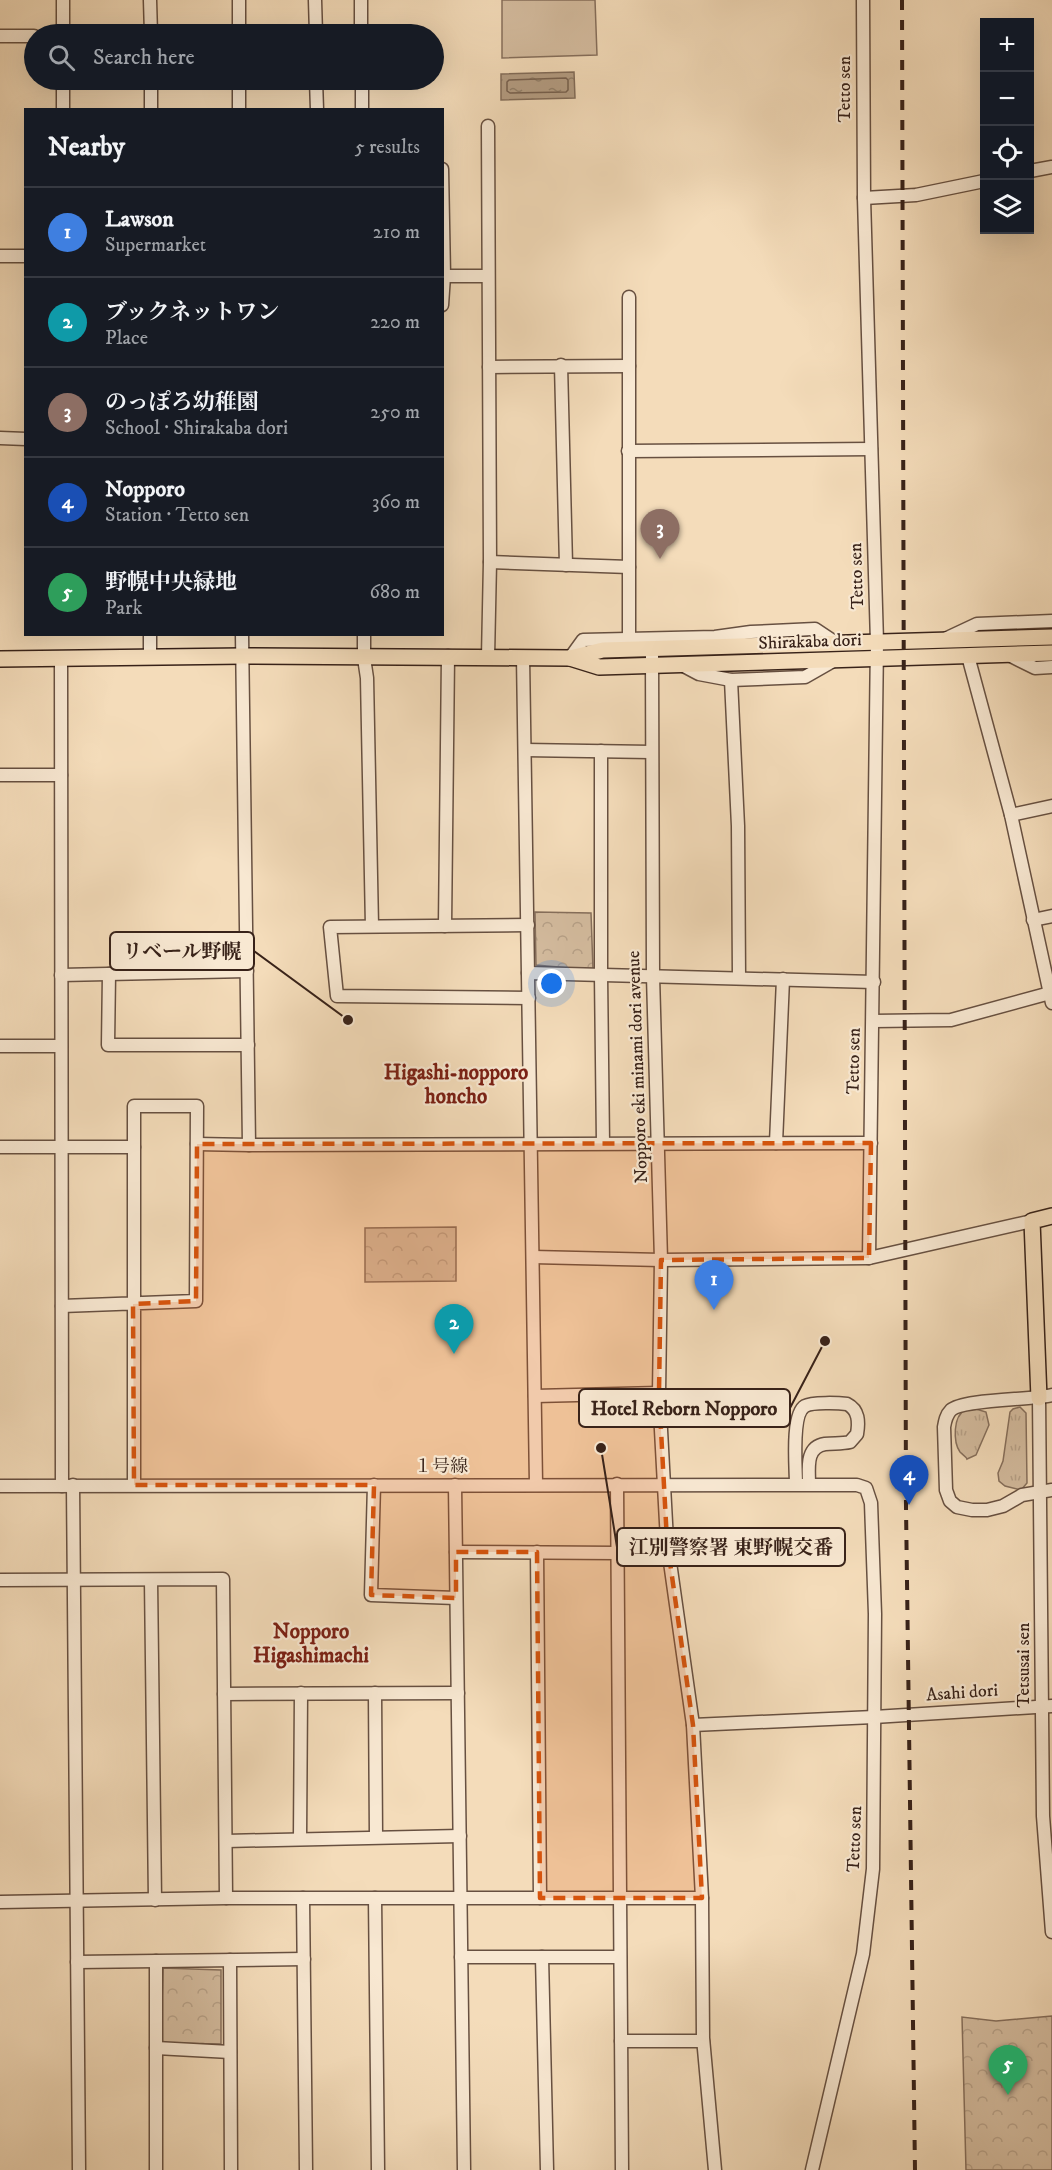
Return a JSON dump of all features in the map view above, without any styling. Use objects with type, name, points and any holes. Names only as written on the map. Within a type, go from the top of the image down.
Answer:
[{"type":"main road","name":"Shirakaba dori","points":[[0,659],[243,656],[570,658],[603,650],[1052,637]]},
{"type":"main road","name":"Shirakaba dori","points":[[570,658],[599,668],[1052,653]]},
{"type":"main road","points":[[1045,1397],[1032,1221],[1052,1216]]},
{"type":"street","points":[[63,0],[63,24]]},
{"type":"street","points":[[150,0],[151,24]]},
{"type":"street","points":[[239,0],[239,24]]},
{"type":"street","points":[[315,0],[316,24]]},
{"type":"street","points":[[361,0],[361,24]]},
{"type":"street","name":"Tetto sen","points":[[863,0],[864,198],[877,642],[869,1258]]},
{"type":"street","points":[[0,36],[24,36]]},
{"type":"street","points":[[63,90],[63,108]]},
{"type":"street","points":[[151,90],[151,108]]},
{"type":"street","points":[[239,90],[239,108]]},
{"type":"street","points":[[316,90],[317,108]]},
{"type":"street","points":[[362,90],[362,108]]},
{"type":"street","points":[[488,126],[490,562],[488,657]]},
{"type":"street","points":[[1034,170],[1052,167]]},
{"type":"street","points":[[864,198],[916,195],[980,181]]},
{"type":"street","points":[[0,256],[24,256]]},
{"type":"street","points":[[444,276],[488,276]]},
{"type":"street","points":[[629,297],[629,638]]},
{"type":"street","points":[[561,365],[566,565]]},
{"type":"street","points":[[489,367],[629,366]]},
{"type":"street","points":[[0,438],[24,439]]},
{"type":"street","points":[[628,450],[871,448]]},
{"type":"street","points":[[490,562],[629,567]]},
{"type":"street","points":[[944,640],[977,624],[1052,621]]},
{"type":"street","points":[[570,658],[583,640],[715,637],[752,632],[815,630],[836,643]]},
{"type":"street","points":[[150,636],[150,657]]},
{"type":"street","points":[[242,636],[249,1145]]},
{"type":"street","points":[[364,636],[364,658],[368,678],[372,926]]},
{"type":"street","name":"Nopporo eki minami dori avenue","points":[[652,649],[653,976],[661,1260],[659,1393],[668,1541],[693,1725],[702,1898],[703,2041],[715,2170]]},
{"type":"street","points":[[1009,655],[1035,668],[1052,667]]},
{"type":"street","points":[[445,926],[448,656]]},
{"type":"street","points":[[873,1021],[951,1020],[1051,998],[1011,815],[968,656]]},
{"type":"street","points":[[524,657],[537,1484]]},
{"type":"street","points":[[61,659],[62,1306],[67,1486],[74,1580],[79,2170]]},
{"type":"street","points":[[682,665],[699,674],[731,680],[805,677],[833,660]]},
{"type":"street","points":[[731,680],[738,826],[739,978]]},
{"type":"street","points":[[525,750],[651,752]]},
{"type":"street","points":[[601,751],[603,1143]]},
{"type":"street","points":[[0,775],[61,775]]},
{"type":"street","points":[[1011,815],[1052,806]]},
{"type":"street","points":[[1033,920],[1052,916]]},
{"type":"street","points":[[528,925],[330,927],[337,996],[529,998]]},
{"type":"street","points":[[61,975],[247,971]]},
{"type":"street","points":[[528,973],[874,982]]},
{"type":"street","points":[[109,974],[108,1045],[248,1045]]},
{"type":"street","points":[[776,1143],[783,979]]},
{"type":"street","points":[[0,1046],[61,1046]]},
{"type":"street","points":[[62,1306],[133,1304],[196,1301],[197,1106],[134,1106],[133,1304],[134,1485]]},
{"type":"street","points":[[197,1144],[871,1143]]},
{"type":"street","points":[[0,1147],[134,1147]]},
{"type":"street","points":[[533,1257],[661,1260],[869,1258],[1032,1221]]},
{"type":"street","points":[[535,1396],[659,1393]]},
{"type":"street","points":[[1045,1397],[963,1405],[951,1410],[946,1417],[944,1427],[946,1491],[950,1501],[957,1507],[987,1510],[1004,1506],[1023,1495],[1046,1491]]},
{"type":"street","name":"Tetsusai sen","points":[[1045,1397],[1048,1816],[1052,1932]]},
{"type":"street","points":[[810,1404],[852,1406],[858,1416],[857,1434],[850,1442],[821,1445],[812,1452],[803,1484],[796,1421],[800,1410],[810,1404]]},
{"type":"street","points":[[617,1484],[622,2170]]},
{"type":"street","points":[[374,1485],[371,1595],[456,1598]]},
{"type":"street","points":[[455,1485],[464,2170]]},
{"type":"street","name":"１号線","points":[[0,1486],[862,1485],[868,1492],[871,1503]]},
{"type":"street","name":"Tetto sen","points":[[812,2170],[863,1954],[873,1869],[875,1614],[871,1503]]},
{"type":"street","points":[[456,1551],[617,1553]]},
{"type":"street","points":[[537,1552],[540,1898]]},
{"type":"street","points":[[0,1580],[223,1579],[226,1898]]},
{"type":"street","points":[[151,1580],[155,1900]]},
{"type":"street","points":[[375,1693],[376,1837]]},
{"type":"street","points":[[224,1694],[458,1693]]},
{"type":"street","points":[[300,1839],[301,1694]]},
{"type":"street","name":"Asahi dori","points":[[693,1725],[1047,1706]]},
{"type":"street","points":[[226,1840],[460,1836]]},
{"type":"street","points":[[0,1902],[226,1898],[702,1898]]},
{"type":"street","points":[[303,1898],[306,2170]]},
{"type":"street","points":[[375,1898],[378,2170]]},
{"type":"street","points":[[462,1957],[620,1957]]},
{"type":"street","points":[[542,1957],[547,2170]]},
{"type":"street","points":[[77,1962],[304,1959]]},
{"type":"street","points":[[230,1960],[231,2170]]},
{"type":"street","points":[[156,1961],[156,2170]]},
{"type":"street","points":[[621,2041],[703,2041]]},
{"type":"street","points":[[156,2048],[230,2052]]},
{"type":"highlighted area","points":[[871,1143],[869,1258],[661,1260],[659,1393],[667,1541],[693,1725],[702,1898],[540,1898],[537,1552],[456,1552],[456,1598],[371,1595],[374,1485],[134,1485],[133,1304],[196,1301],[197,1144]]},
{"type":"green space","points":[[502,0],[595,0],[597,55],[502,58]]},
{"type":"green space","points":[[535,912],[591,913],[593,970],[536,965]]},
{"type":"green space","points":[[456,1227],[456,1281],[365,1282],[365,1228]]},
{"type":"green space","points":[[1020,1407],[1026,1413],[1027,1483],[1021,1490],[1005,1486],[999,1481],[998,1473],[1003,1461],[1010,1412]]},
{"type":"green space","points":[[976,1409],[986,1412],[989,1425],[976,1455],[967,1459],[958,1448],[955,1436],[956,1423],[965,1410]]},
{"type":"green space","points":[[163,1968],[221,1970],[221,2044],[161,2043]]},
{"type":"green space","points":[[1052,2016],[1052,2170],[966,2170],[962,2017],[996,2021]]},
{"type":"water","points":[[574,72],[575,98],[501,100],[501,74]]},
{"type":"railway","points":[[902,0],[906,1507],[915,2170]]},
{"type":"place","name":"のっぽろ幼稚園","points":[[660,559]]},
{"type":"place","name":"リベール野幌","points":[[348,1020]]},
{"type":"place","name":"Lawson","points":[[714,1310]]},
{"type":"place","name":"Hotel Reborn Nopporo","points":[[825,1341]]},
{"type":"place","name":"ブックネットワン","points":[[454,1354]]},
{"type":"place","name":"江別警察署 東野幌交番","points":[[601,1448]]},
{"type":"place","name":"Nopporo","points":[[909,1505]]},
{"type":"place","name":"野幌中央緑地","points":[[1008,2095]]},
{"type":"district","name":"Higashi-nopporo honcho","points":[[456,1085]]},
{"type":"district","name":"Nopporo Higashimachi","points":[[311,1644]]}]
